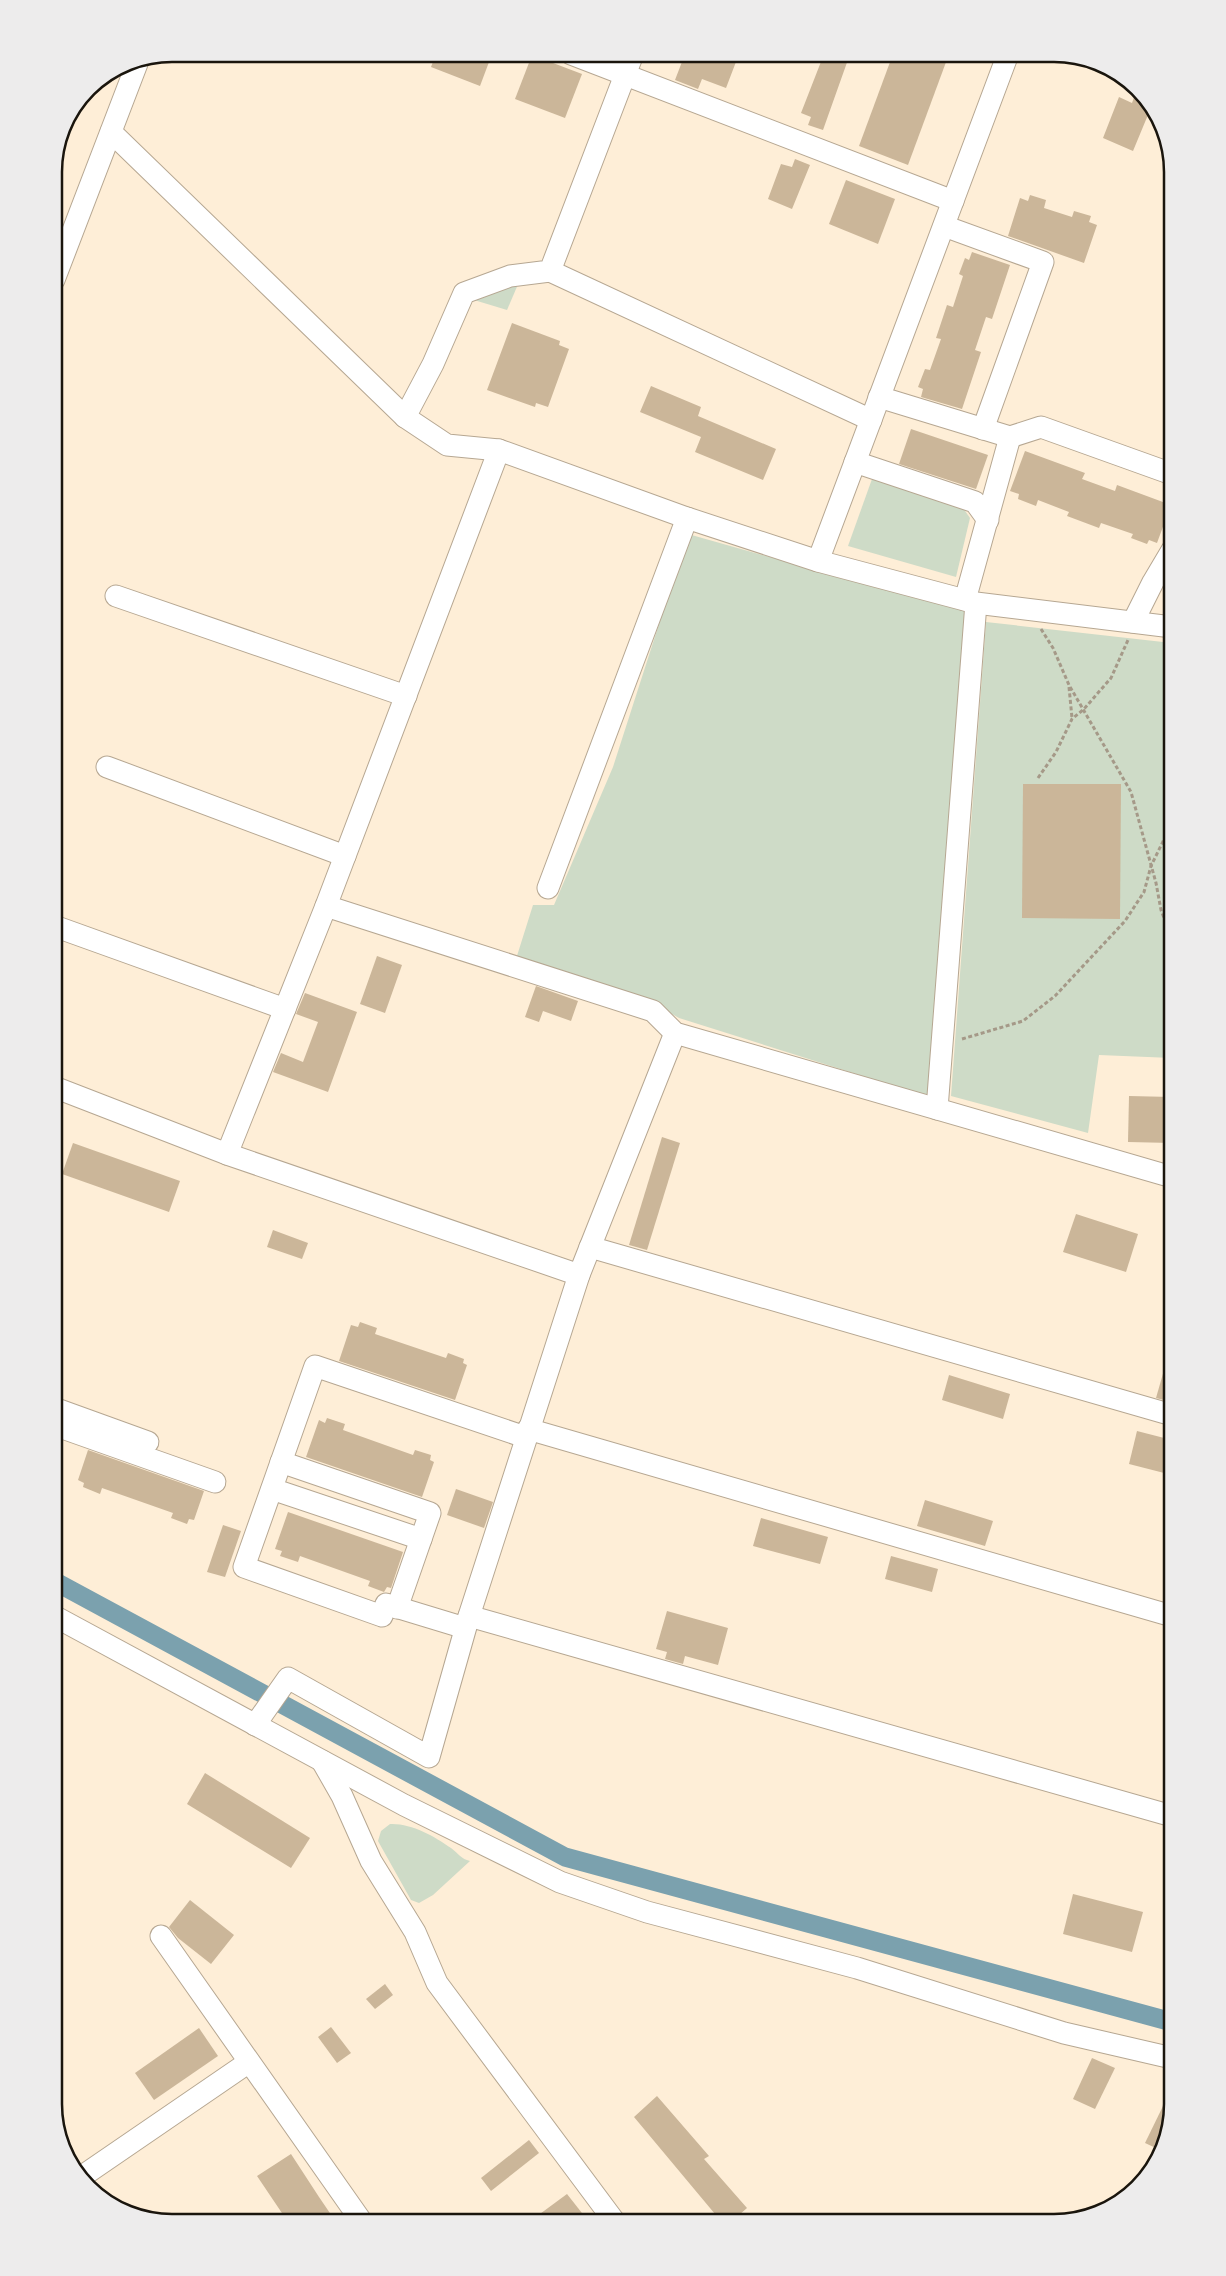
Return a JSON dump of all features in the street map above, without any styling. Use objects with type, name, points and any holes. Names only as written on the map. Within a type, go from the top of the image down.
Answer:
[{"type":"street","points":[[594,62],[953,201]]},
{"type":"street","points":[[550,270],[630,63]]},
{"type":"street","points":[[818,561],[1005,63]]},
{"type":"street","points":[[63,257],[135,69]]},
{"type":"street","points":[[111,132],[405,417],[447,446],[499,450],[687,518],[818,561],[970,602],[1164,626]]},
{"type":"street","points":[[944,226],[1043,262],[982,429]]},
{"type":"street","points":[[405,417],[433,364],[464,293],[510,276],[550,270],[871,420]]},
{"type":"street","points":[[879,397],[1010,437],[1041,427],[1164,471]]},
{"type":"street","points":[[937,1109],[970,602],[988,520],[1010,437]]},
{"type":"street","points":[[227,1154],[346,856],[499,450]]},
{"type":"street","points":[[855,462],[975,502],[988,520]]},
{"type":"street","points":[[548,888],[687,518]]},
{"type":"street","points":[[1133,622],[1164,563]]},
{"type":"street","points":[[116,596],[406,696]]},
{"type":"street","points":[[107,767],[346,856]]},
{"type":"street","points":[[326,906],[653,1011],[675,1034],[1164,1175]]},
{"type":"street","points":[[63,929],[285,1009]]},
{"type":"street","points":[[255,1725],[288,1678],[429,1757],[467,1622],[526,1433],[579,1275],[675,1034]]},
{"type":"street","points":[[63,1090],[227,1154],[579,1275]]},
{"type":"street","points":[[590,1247],[1164,1413]]},
{"type":"street","points":[[1164,1614],[526,1433],[315,1366],[244,1567],[382,1616],[386,1604],[397,1608],[467,1622],[1164,1814]]},
{"type":"street","points":[[62,1411],[212,1473],[62,1428]]},
{"type":"street","points":[[281,1462],[430,1513],[397,1608]]},
{"type":"street","points":[[272,1488],[421,1539]]},
{"type":"street","points":[[62,1620],[404,1805],[560,1882],[647,1912],[857,1968],[1064,2032],[1164,2056]]},
{"type":"street","points":[[322,1761],[342,1796],[371,1862],[415,1932],[437,1984],[610,2214]]},
{"type":"street","points":[[161,1936],[356,2213]]},
{"type":"street","points":[[87,2173],[249,2062]]},
{"type":"path","points":[[1029,610],[1053,648],[1069,685],[1131,792],[1164,918]]},
{"type":"path","points":[[1038,778],[1056,752],[1072,719],[1084,709],[1111,678],[1133,622]]},
{"type":"path","points":[[1069,685],[1072,719]]},
{"type":"path","points":[[941,1052],[961,1039],[1023,1021],[1055,996],[1125,921],[1144,892],[1151,866],[1164,839]]},
{"type":"green space","points":[[519,282],[507,310],[474,300]]},
{"type":"green space","points":[[872,479],[963,508],[970,518],[956,577],[848,546]]},
{"type":"green space","points":[[688,534],[823,572],[966,608],[929,1097],[679,1018],[651,1002],[516,959],[533,905],[554,905],[613,767]]},
{"type":"green space","points":[[986,622],[1164,642],[1164,1058],[1099,1055],[1088,1133],[951,1096]]},
{"type":"green space","points":[[390,1824],[398,1824],[422,1831],[451,1848],[462,1858],[470,1861],[433,1895],[419,1903],[411,1900],[378,1841],[381,1831]]},
{"type":"building","points":[[433,62],[489,62],[480,86],[431,67]]},
{"type":"building","points":[[529,62],[552,62],[582,74],[565,118],[515,99]]},
{"type":"building","points":[[682,63],[736,63],[726,88],[702,79],[698,89],[675,80]]},
{"type":"building","points":[[821,63],[847,63],[823,130],[808,125],[811,117],[801,113]]},
{"type":"building","points":[[890,63],[946,63],[908,165],[859,146]]},
{"type":"building","points":[[1119,97],[1132,103],[1134,98],[1148,116],[1133,151],[1103,138]]},
{"type":"building","points":[[795,159],[810,165],[792,209],[768,199],[781,164],[792,167]]},
{"type":"building","points":[[846,180],[895,199],[878,244],[829,224]]},
{"type":"building","points":[[1030,195],[1046,200],[1044,208],[1072,217],[1074,211],[1091,216],[1089,222],[1097,225],[1084,263],[1008,236],[1020,198],[1028,201]]},
{"type":"building","points":[[972,252],[1010,265],[992,319],[986,317],[975,350],[981,352],[962,409],[921,397],[923,389],[918,387],[925,369],[930,370],[941,339],[936,338],[947,305],[953,307],[963,276],[959,274],[965,258],[969,260]]},
{"type":"building","points":[[512,323],[560,341],[559,345],[569,349],[548,407],[536,403],[535,407],[487,390]]},
{"type":"building","points":[[651,386],[701,407],[698,416],[776,449],[763,480],[695,452],[701,437],[640,412]]},
{"type":"building","points":[[911,429],[988,455],[976,489],[899,464]]},
{"type":"building","points":[[1025,451],[1085,473],[1082,479],[1115,491],[1117,485],[1164,502],[1164,524],[1157,543],[1149,540],[1147,544],[1131,538],[1133,534],[1101,523],[1099,528],[1067,516],[1069,512],[1038,500],[1036,506],[1018,499],[1019,494],[1010,491]]},
{"type":"building","points":[[1023,784],[1121,784],[1120,919],[1022,918]]},
{"type":"building","points":[[377,956],[402,965],[385,1013],[360,1004]]},
{"type":"building","points":[[536,986],[578,1001],[571,1021],[543,1011],[539,1022],[525,1017]]},
{"type":"building","points":[[305,993],[357,1012],[328,1092],[273,1072],[281,1053],[303,1062],[318,1022],[296,1014]]},
{"type":"building","points":[[1129,1096],[1164,1097],[1164,1143],[1128,1142]]},
{"type":"building","points":[[662,1137],[680,1143],[647,1250],[629,1245]]},
{"type":"building","points":[[73,1143],[180,1181],[169,1212],[62,1173]]},
{"type":"building","points":[[1076,1214],[1138,1234],[1126,1272],[1063,1252]]},
{"type":"building","points":[[273,1230],[308,1243],[302,1259],[267,1247]]},
{"type":"building","points":[[360,1322],[377,1328],[375,1334],[446,1358],[448,1353],[464,1359],[463,1363],[467,1365],[455,1400],[339,1361],[351,1325],[358,1327]]},
{"type":"building","points":[[1164,1370],[1164,1400],[1156,1398]]},
{"type":"building","points":[[949,1375],[1010,1394],[1003,1419],[942,1400]]},
{"type":"building","points":[[327,1418],[345,1424],[343,1430],[413,1455],[415,1450],[431,1455],[430,1460],[434,1462],[422,1497],[306,1457],[319,1420],[325,1423]]},
{"type":"building","points":[[1137,1431],[1164,1438],[1164,1473],[1129,1464]]},
{"type":"building","points":[[88,1450],[204,1491],[194,1520],[189,1519],[187,1524],[171,1518],[173,1513],[102,1488],[100,1494],[83,1487],[84,1483],[78,1480]]},
{"type":"building","points":[[456,1489],[493,1502],[484,1528],[447,1515]]},
{"type":"building","points":[[925,1500],[993,1521],[985,1546],[917,1526]]},
{"type":"building","points":[[288,1512],[403,1552],[391,1588],[387,1587],[384,1592],[368,1586],[370,1581],[300,1556],[298,1562],[280,1556],[282,1551],[275,1549]]},
{"type":"building","points":[[761,1518],[828,1537],[820,1564],[753,1546]]},
{"type":"building","points":[[223,1525],[241,1531],[225,1577],[207,1572]]},
{"type":"building","points":[[891,1556],[938,1569],[932,1592],[885,1579]]},
{"type":"building","points":[[667,1611],[728,1628],[718,1665],[685,1656],[683,1664],[665,1659],[667,1652],[656,1649]]},
{"type":"building","points":[[205,1773],[310,1838],[291,1868],[187,1804]]},
{"type":"building","points":[[1073,1894],[1143,1912],[1132,1952],[1063,1934]]},
{"type":"building","points":[[190,1900],[234,1935],[211,1964],[178,1938],[169,1927]]},
{"type":"building","points":[[385,1984],[393,1995],[375,2009],[366,1999]]},
{"type":"building","points":[[331,2027],[351,2053],[337,2063],[318,2037]]},
{"type":"building","points":[[199,2028],[218,2056],[154,2100],[135,2073]]},
{"type":"building","points":[[1092,2058],[1115,2068],[1095,2109],[1073,2099]]},
{"type":"building","points":[[657,2096],[709,2156],[704,2159],[747,2208],[741,2214],[715,2214],[634,2117]]},
{"type":"building","points":[[1164,2104],[1163,2118],[1155,2146],[1145,2143]]},
{"type":"building","points":[[529,2140],[539,2153],[491,2191],[481,2178]]},
{"type":"building","points":[[291,2154],[330,2213],[282,2213],[257,2176]]},
{"type":"building","points":[[567,2194],[582,2213],[541,2213]]},
{"type":"waterway","points":[[62,1585],[565,1857],[1164,2020]]}]
